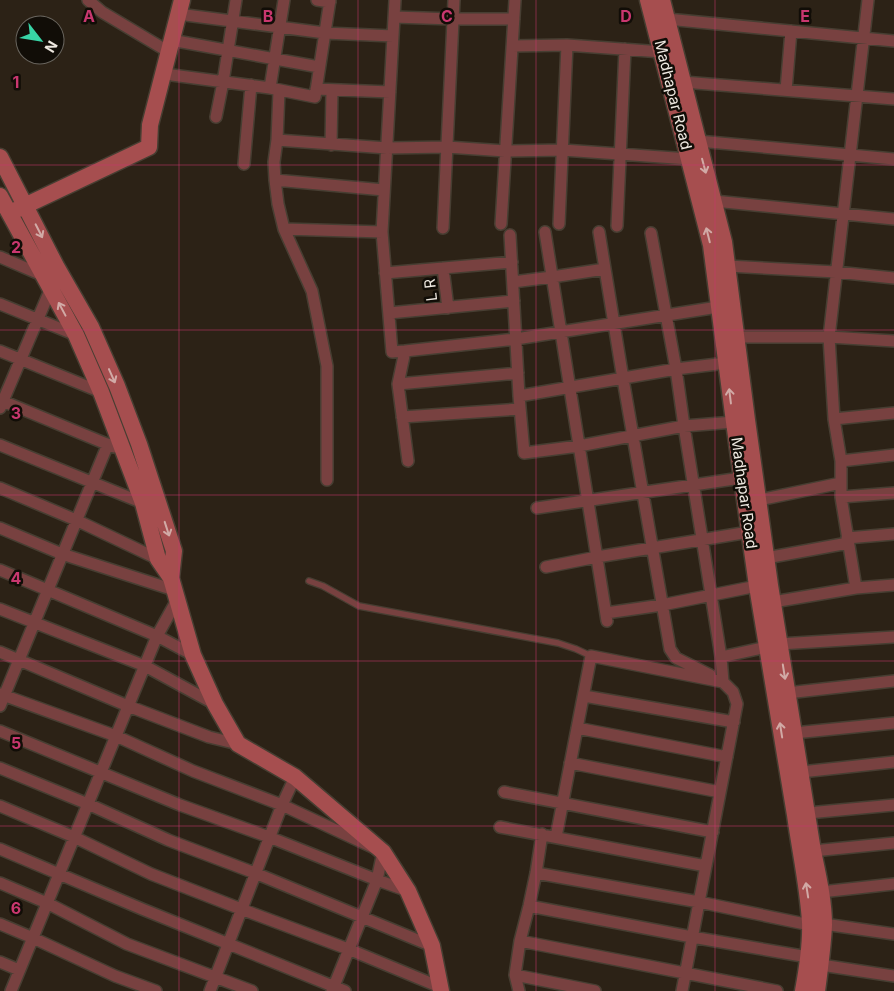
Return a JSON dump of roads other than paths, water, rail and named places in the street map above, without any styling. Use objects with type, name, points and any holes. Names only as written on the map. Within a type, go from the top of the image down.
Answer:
[{"type":"main road","name":"Madhapar Road","points":[[648,0],[711,245],[757,586],[787,693],[808,813],[821,892],[814,961],[817,991]]},
{"type":"main road","name":"Madhapar Road","points":[[662,0],[724,242],[773,602],[773,645],[800,853],[808,894],[817,925]]},
{"type":"main road","points":[[5,211],[25,205],[148,147],[150,125],[170,57],[180,7]]},
{"type":"main road","points":[[0,157],[56,266],[53,281],[101,392],[115,447],[143,503],[158,559],[174,589],[193,655],[215,704],[238,744],[295,777],[383,852],[408,891],[432,946],[440,989]]},
{"type":"main road","points":[[0,196],[5,211],[94,336],[116,386],[138,444],[174,551],[174,589]]},
{"type":"main road","name":"Madhapar Road","points":[[803,991],[814,961]]},
{"type":"street","points":[[88,0],[102,12],[170,57],[223,82],[251,85],[315,97],[330,1],[317,0]]},
{"type":"street","points":[[216,117],[236,0]]},
{"type":"street","points":[[284,0],[275,58],[274,89],[277,140],[274,162],[275,180],[284,229],[312,291],[327,366],[327,480]]},
{"type":"street","points":[[395,0],[382,232],[392,352],[516,339],[718,307]]},
{"type":"street","points":[[444,228],[454,0]]},
{"type":"street","points":[[501,224],[515,0]]},
{"type":"street","points":[[856,588],[841,496],[841,461],[834,419],[829,337],[868,0]]},
{"type":"street","points":[[180,7],[232,20],[325,33],[393,36]]},
{"type":"street","points":[[394,17],[514,19]]},
{"type":"street","points":[[667,19],[894,41]]},
{"type":"street","points":[[786,90],[791,31]]},
{"type":"street","points":[[512,46],[567,45],[662,52]]},
{"type":"street","points":[[559,224],[567,45]]},
{"type":"street","points":[[617,226],[625,49]]},
{"type":"street","points":[[170,57],[227,50],[320,67]]},
{"type":"street","points":[[683,82],[894,99]]},
{"type":"street","points":[[244,164],[251,85]]},
{"type":"street","points":[[316,89],[390,92]]},
{"type":"street","points":[[331,145],[332,90]]},
{"type":"street","points":[[277,140],[387,148],[447,147],[505,151],[563,150],[689,159]]},
{"type":"street","points":[[698,141],[894,159]]},
{"type":"street","points":[[275,180],[384,190]]},
{"type":"street","points":[[714,201],[894,218]]},
{"type":"street","points":[[284,229],[382,232]]},
{"type":"street","points":[[545,232],[606,617],[757,586]]},
{"type":"street","points":[[599,232],[670,649],[676,658],[723,682],[733,692],[737,704],[682,991]]},
{"type":"street","points":[[651,233],[676,370],[722,657],[723,682]]},
{"type":"street","points":[[510,235],[524,453],[579,446],[684,426],[734,422]]},
{"type":"street","points":[[0,257],[53,281],[1,403],[115,447],[92,482],[19,660],[1,699],[116,736],[193,771],[282,805],[383,852],[377,880],[332,989]]},
{"type":"street","points":[[386,273],[512,262]]},
{"type":"street","points":[[728,266],[836,272],[894,278]]},
{"type":"street","name":"L R","points":[[443,268],[448,308]]},
{"type":"street","points":[[513,282],[605,269]]},
{"type":"street","points":[[389,313],[514,301]]},
{"type":"street","points":[[0,304],[76,335]]},
{"type":"street","points":[[736,337],[829,337],[894,341]]},
{"type":"street","points":[[0,351],[101,392]]},
{"type":"street","points":[[405,351],[398,384],[408,461]]},
{"type":"street","points":[[519,396],[726,363]]},
{"type":"street","points":[[398,384],[518,373]]},
{"type":"street","points":[[402,417],[520,409]]},
{"type":"street","points":[[834,419],[894,413]]},
{"type":"street","points":[[0,446],[143,503]]},
{"type":"street","points":[[841,461],[894,455]]},
{"type":"street","points":[[537,508],[742,478]]},
{"type":"street","points":[[759,500],[841,482]]},
{"type":"street","points":[[0,488],[76,520],[158,559]]},
{"type":"street","points":[[841,496],[894,492]]},
{"type":"street","points":[[0,528],[62,554],[174,589],[145,666],[11,991]]},
{"type":"street","points":[[546,567],[749,532]]},
{"type":"street","points":[[766,558],[847,540],[894,534]]},
{"type":"street","points":[[0,570],[157,636],[193,655]]},
{"type":"street","points":[[773,602],[856,588],[894,585]]},
{"type":"street","points":[[0,609],[145,666],[215,704]]},
{"type":"street","points":[[722,657],[773,645],[894,637]]},
{"type":"street","points":[[0,652],[128,706],[209,737],[238,744]]},
{"type":"street","points":[[556,837],[591,656],[723,682]]},
{"type":"street","points":[[787,693],[894,681]]},
{"type":"street","points":[[584,696],[734,722]]},
{"type":"street","points":[[794,734],[894,723]]},
{"type":"street","points":[[577,728],[727,757]]},
{"type":"street","points":[[0,732],[180,805],[408,891]]},
{"type":"street","points":[[801,772],[894,762]]},
{"type":"street","points":[[570,763],[720,792]]},
{"type":"street","points":[[0,768],[88,804],[168,840],[255,873],[432,946]]},
{"type":"street","points":[[210,991],[269,837],[295,777]]},
{"type":"street","points":[[504,792],[713,832]]},
{"type":"street","points":[[808,813],[894,804]]},
{"type":"street","points":[[0,806],[74,837],[151,874],[241,910],[348,949],[440,989]]},
{"type":"street","points":[[500,827],[706,866]]},
{"type":"street","points":[[519,991],[515,975],[542,834]]},
{"type":"street","points":[[813,851],[894,843]]},
{"type":"street","points":[[0,849],[332,989],[344,991]]},
{"type":"street","points":[[536,873],[817,925],[894,934]]},
{"type":"street","points":[[0,883],[47,903],[127,944],[252,991]]},
{"type":"street","points":[[821,892],[894,884]]},
{"type":"street","points":[[529,906],[894,976]]},
{"type":"street","points":[[0,924],[115,976],[156,991]]},
{"type":"street","points":[[520,941],[777,991]]},
{"type":"street","points":[[0,962],[19,970]]},
{"type":"street","points":[[515,975],[595,991]]},
{"type":"lane","points":[[309,582],[323,586],[359,606],[558,643],[591,656]]}]
